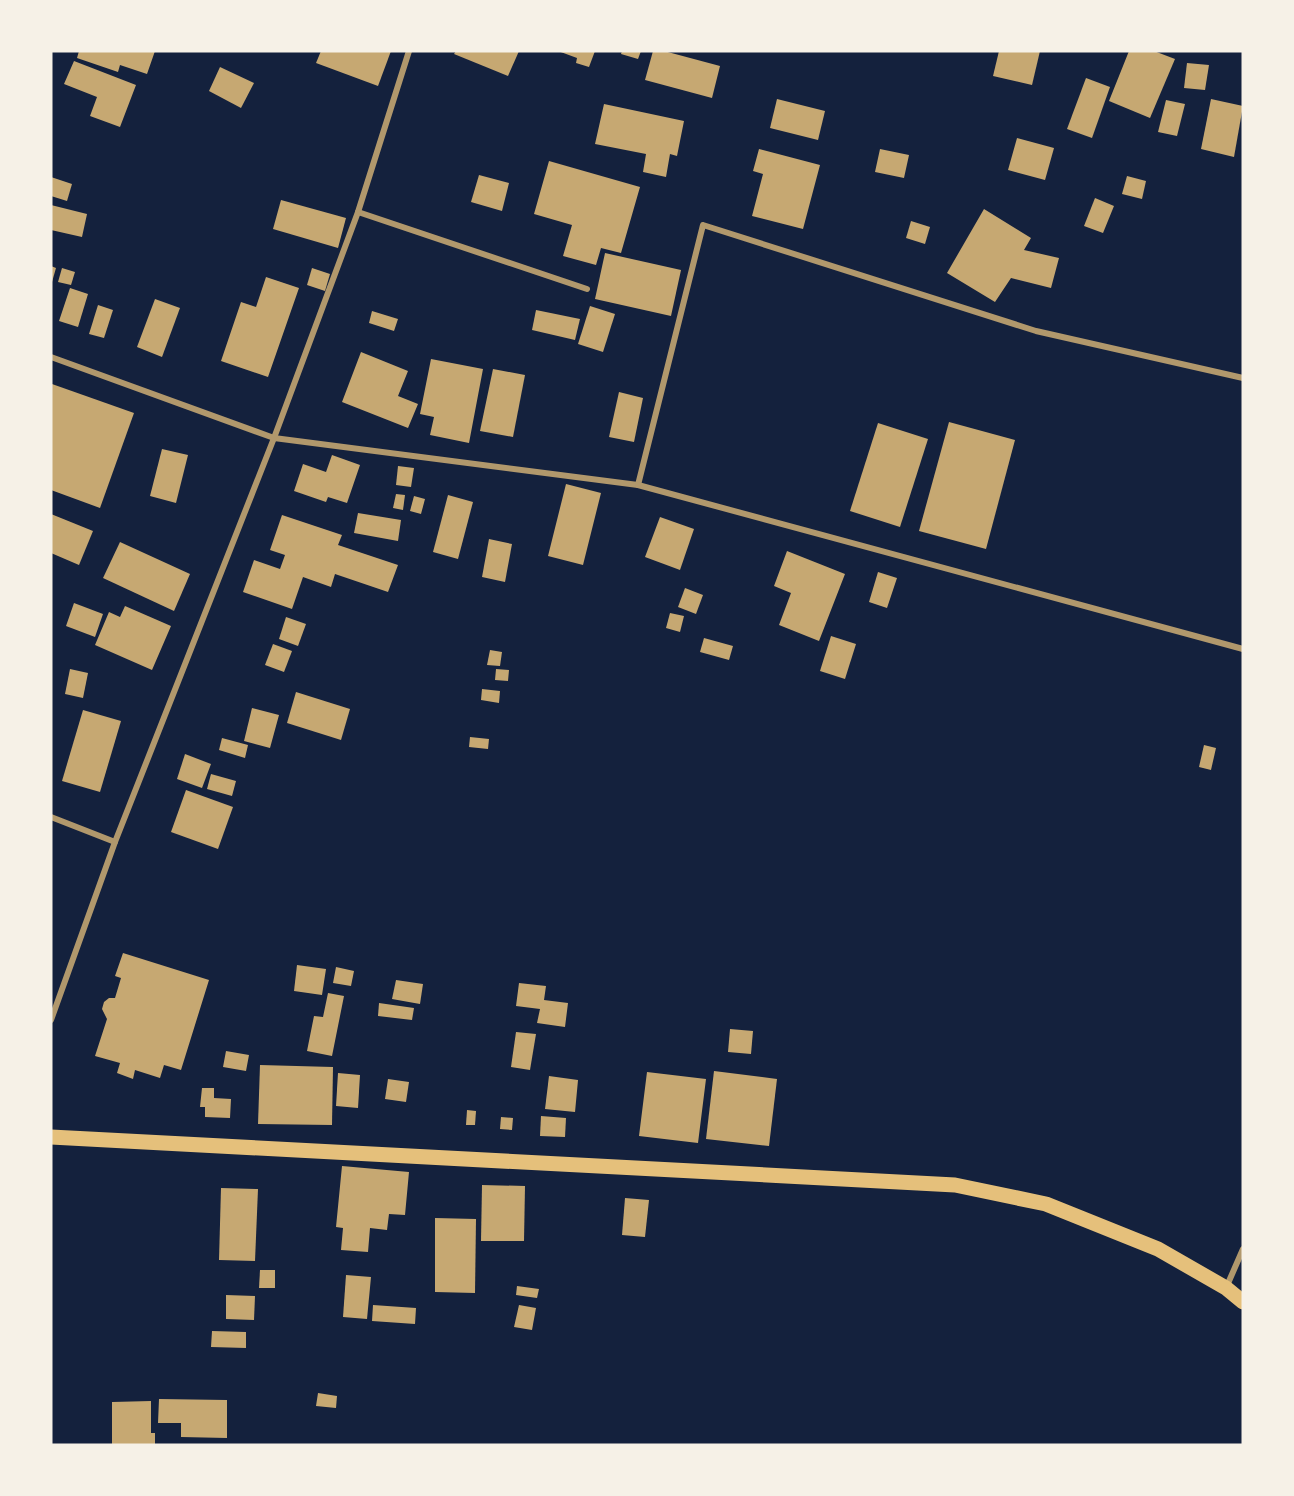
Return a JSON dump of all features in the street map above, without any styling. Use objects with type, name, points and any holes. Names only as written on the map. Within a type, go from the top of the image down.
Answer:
[{"type":"main road","points":[[51,1137],[955,1185],[1046,1204],[1158,1249],[1226,1288],[1243,1302]]},
{"type":"street","points":[[51,1020],[115,842],[274,438],[358,212],[410,51]]},
{"type":"street","points":[[358,212],[587,289]]},
{"type":"street","points":[[638,485],[703,225],[1036,331],[1243,378]]},
{"type":"street","points":[[51,357],[274,438],[638,485],[1243,649]]},
{"type":"street","points":[[51,817],[115,842]]},
{"type":"street","points":[[1226,1288],[1243,1250]]},
{"type":"building","points":[[79,51],[155,51],[147,74],[120,65],[118,72],[77,58]]},
{"type":"building","points":[[321,51],[391,51],[378,86],[316,63]]},
{"type":"building","points":[[456,51],[519,51],[508,76],[454,54]]},
{"type":"building","points":[[558,51],[595,51],[589,67],[576,63],[577,58]]},
{"type":"building","points":[[622,51],[641,51],[638,59],[621,54]]},
{"type":"building","points":[[653,51],[664,51],[720,66],[712,98],[645,80]]},
{"type":"building","points":[[999,51],[1040,51],[1032,85],[993,76]]},
{"type":"building","points":[[1129,51],[1154,51],[1175,59],[1150,118],[1109,101]]},
{"type":"building","points":[[74,61],[136,85],[120,127],[90,116],[97,97],[64,84]]},
{"type":"building","points":[[1187,63],[1209,65],[1205,90],[1184,88]]},
{"type":"building","points":[[220,67],[254,83],[241,108],[209,91]]},
{"type":"building","points":[[1086,78],[1110,87],[1092,138],[1067,129]]},
{"type":"building","points":[[777,99],[825,111],[818,140],[770,128]]},
{"type":"building","points":[[1211,99],[1243,106],[1234,157],[1201,149]]},
{"type":"building","points":[[1166,100],[1185,104],[1177,136],[1158,132]]},
{"type":"building","points":[[604,104],[684,121],[677,156],[670,154],[666,177],[643,172],[646,154],[595,144]]},
{"type":"building","points":[[1017,138],[1054,148],[1045,180],[1008,170]]},
{"type":"building","points":[[759,149],[820,165],[803,229],[752,216],[763,174],[753,171]]},
{"type":"building","points":[[880,149],[909,155],[904,178],[875,172]]},
{"type":"building","points":[[549,161],[640,187],[621,253],[601,248],[596,265],[563,256],[572,225],[534,214]]},
{"type":"building","points":[[479,175],[509,183],[502,211],[471,202]]},
{"type":"building","points":[[1127,176],[1146,181],[1142,199],[1122,194]]},
{"type":"building","points":[[51,177],[72,184],[67,201],[51,196]]},
{"type":"building","points":[[1095,198],[1114,206],[1103,233],[1084,226]]},
{"type":"building","points":[[281,200],[346,218],[338,248],[273,229]]},
{"type":"building","points":[[51,205],[87,214],[82,237],[51,230]]},
{"type":"building","points":[[984,209],[1031,238],[1024,250],[1059,258],[1051,288],[1011,278],[995,302],[947,273]]},
{"type":"building","points":[[911,221],[930,227],[925,244],[906,238]]},
{"type":"building","points":[[605,253],[681,270],[671,316],[595,299]]},
{"type":"building","points":[[51,266],[56,268],[52,282],[51,282]]},
{"type":"building","points":[[62,268],[75,272],[71,285],[58,282]]},
{"type":"building","points":[[312,268],[330,274],[325,291],[307,285]]},
{"type":"building","points":[[266,277],[299,288],[268,377],[221,361],[241,302],[256,307]]},
{"type":"building","points":[[70,288],[88,294],[78,327],[59,321]]},
{"type":"building","points":[[155,299],[180,308],[162,357],[137,347]]},
{"type":"building","points":[[98,305],[113,310],[104,338],[89,334]]},
{"type":"building","points":[[590,306],[615,314],[603,352],[578,344]]},
{"type":"building","points":[[536,310],[580,319],[575,340],[532,330]]},
{"type":"building","points":[[372,311],[398,319],[394,331],[369,323]]},
{"type":"building","points":[[361,352],[408,371],[398,396],[418,404],[408,428],[342,402]]},
{"type":"building","points":[[431,359],[483,369],[469,443],[430,435],[434,417],[420,414]]},
{"type":"building","points":[[493,369],[525,375],[513,437],[480,431]]},
{"type":"building","points":[[52,384],[134,413],[100,508],[51,490]]},
{"type":"building","points":[[619,392],[643,398],[634,442],[609,437]]},
{"type":"building","points":[[949,422],[1015,440],[986,549],[919,531]]},
{"type":"building","points":[[878,423],[928,439],[900,527],[850,511]]},
{"type":"building","points":[[162,449],[188,455],[176,503],[150,496]]},
{"type":"building","points":[[332,455],[360,465],[347,503],[328,497],[326,502],[294,491],[303,464],[326,472]]},
{"type":"building","points":[[398,466],[414,468],[411,487],[396,485]]},
{"type":"building","points":[[566,484],[601,493],[583,565],[548,556]]},
{"type":"building","points":[[396,494],[405,495],[403,510],[393,508]]},
{"type":"building","points":[[448,495],[473,502],[458,559],[433,552]]},
{"type":"building","points":[[414,496],[425,499],[421,514],[410,511]]},
{"type":"building","points":[[358,513],[401,520],[398,541],[354,533]]},
{"type":"building","points":[[51,514],[93,531],[79,565],[51,553]]},
{"type":"building","points":[[282,515],[342,535],[338,545],[398,565],[388,592],[335,574],[331,587],[303,577],[292,609],[243,592],[254,560],[280,569],[285,555],[270,550]]},
{"type":"building","points":[[660,517],[694,529],[680,570],[645,557]]},
{"type":"building","points":[[489,539],[512,544],[505,582],[482,577]]},
{"type":"building","points":[[120,542],[190,574],[174,611],[103,578]]},
{"type":"building","points":[[787,551],[845,574],[819,641],[779,625],[791,593],[774,586]]},
{"type":"building","points":[[878,572],[897,578],[887,608],[869,602]]},
{"type":"building","points":[[685,588],[703,595],[696,614],[678,607]]},
{"type":"building","points":[[74,603],[103,614],[95,637],[66,626]]},
{"type":"building","points":[[125,606],[171,626],[152,670],[95,645],[109,612],[120,617]]},
{"type":"building","points":[[670,613],[684,616],[680,632],[666,628]]},
{"type":"building","points":[[286,617],[306,624],[298,646],[279,639]]},
{"type":"building","points":[[831,636],[856,644],[845,679],[820,671]]},
{"type":"building","points":[[704,638],[733,646],[729,660],[700,652]]},
{"type":"building","points":[[273,644],[292,651],[284,672],[265,665]]},
{"type":"building","points":[[490,650],[502,652],[500,666],[487,665]]},
{"type":"building","points":[[70,669],[88,673],[83,698],[65,694]]},
{"type":"building","points":[[496,669],[509,670],[508,681],[495,680]]},
{"type":"building","points":[[482,689],[500,691],[499,703],[481,700]]},
{"type":"building","points":[[296,692],[350,709],[341,740],[287,723]]},
{"type":"building","points":[[252,708],[279,715],[270,748],[244,741]]},
{"type":"building","points":[[83,710],[121,721],[100,792],[62,781]]},
{"type":"building","points":[[470,737],[489,739],[488,749],[469,747]]},
{"type":"building","points":[[222,738],[248,745],[245,758],[219,750]]},
{"type":"building","points":[[1204,745],[1216,748],[1211,770],[1199,767]]},
{"type":"building","points":[[185,754],[211,764],[202,788],[177,779]]},
{"type":"building","points":[[211,774],[236,781],[232,796],[207,789]]},
{"type":"building","points":[[186,790],[233,807],[218,849],[171,832]]},
{"type":"building","points":[[123,953],[209,980],[181,1070],[164,1065],[160,1078],[135,1070],[133,1079],[117,1073],[120,1063],[95,1056],[107,1019],[102,1009],[104,1002],[109,998],[115,998],[121,978],[115,976]]},
{"type":"building","points":[[297,965],[326,969],[322,995],[294,991]]},
{"type":"building","points":[[336,967],[354,971],[351,986],[333,983]]},
{"type":"building","points":[[396,980],[423,984],[420,1004],[392,999]]},
{"type":"building","points":[[519,983],[546,986],[544,1000],[568,1003],[565,1027],[537,1023],[540,1009],[516,1006]]},
{"type":"building","points":[[328,993],[344,996],[332,1056],[307,1051],[314,1016],[323,1017]]},
{"type":"building","points":[[379,1003],[414,1008],[412,1020],[378,1016]]},
{"type":"building","points":[[730,1029],[753,1031],[751,1054],[728,1052]]},
{"type":"building","points":[[516,1032],[536,1034],[530,1070],[511,1067]]},
{"type":"building","points":[[226,1051],[249,1055],[246,1071],[223,1067]]},
{"type":"building","points":[[260,1065],[333,1067],[332,1125],[258,1124]]},
{"type":"building","points":[[714,1071],[777,1079],[769,1146],[706,1139]]},
{"type":"building","points":[[647,1072],[706,1079],[698,1143],[639,1136]]},
{"type":"building","points":[[338,1073],[360,1075],[358,1108],[336,1106]]},
{"type":"building","points":[[549,1076],[578,1080],[575,1112],[545,1109]]},
{"type":"building","points":[[388,1079],[409,1082],[406,1102],[385,1099]]},
{"type":"building","points":[[202,1088],[214,1088],[214,1098],[231,1099],[230,1118],[205,1117],[205,1107],[200,1107]]},
{"type":"building","points":[[467,1110],[476,1111],[475,1125],[466,1125]]},
{"type":"building","points":[[541,1116],[566,1118],[565,1137],[540,1136]]},
{"type":"building","points":[[501,1117],[513,1118],[512,1130],[500,1129]]},
{"type":"building","points":[[342,1166],[409,1172],[405,1215],[389,1214],[387,1230],[370,1228],[368,1252],[341,1250],[343,1228],[336,1227]]},
{"type":"building","points":[[482,1185],[525,1186],[524,1241],[481,1241]]},
{"type":"building","points":[[221,1188],[258,1189],[255,1261],[219,1260]]},
{"type":"building","points":[[625,1198],[649,1200],[645,1237],[622,1235]]},
{"type":"building","points":[[435,1218],[476,1219],[475,1293],[435,1292]]},
{"type":"building","points":[[260,1270],[275,1270],[275,1288],[259,1288]]},
{"type":"building","points":[[346,1275],[371,1277],[367,1319],[343,1317]]},
{"type":"building","points":[[517,1286],[539,1289],[537,1298],[516,1295]]},
{"type":"building","points":[[226,1295],[255,1296],[254,1320],[226,1319]]},
{"type":"building","points":[[373,1305],[416,1308],[415,1324],[372,1321]]},
{"type":"building","points":[[519,1305],[536,1308],[532,1330],[514,1327]]},
{"type":"building","points":[[212,1331],[246,1332],[246,1348],[211,1347]]},
{"type":"building","points":[[318,1393],[337,1396],[336,1408],[316,1406]]},
{"type":"building","points":[[159,1399],[227,1400],[227,1438],[181,1437],[181,1423],[158,1423]]},
{"type":"building","points":[[151,1401],[151,1433],[155,1433],[155,1445],[112,1445],[112,1402]]}]
